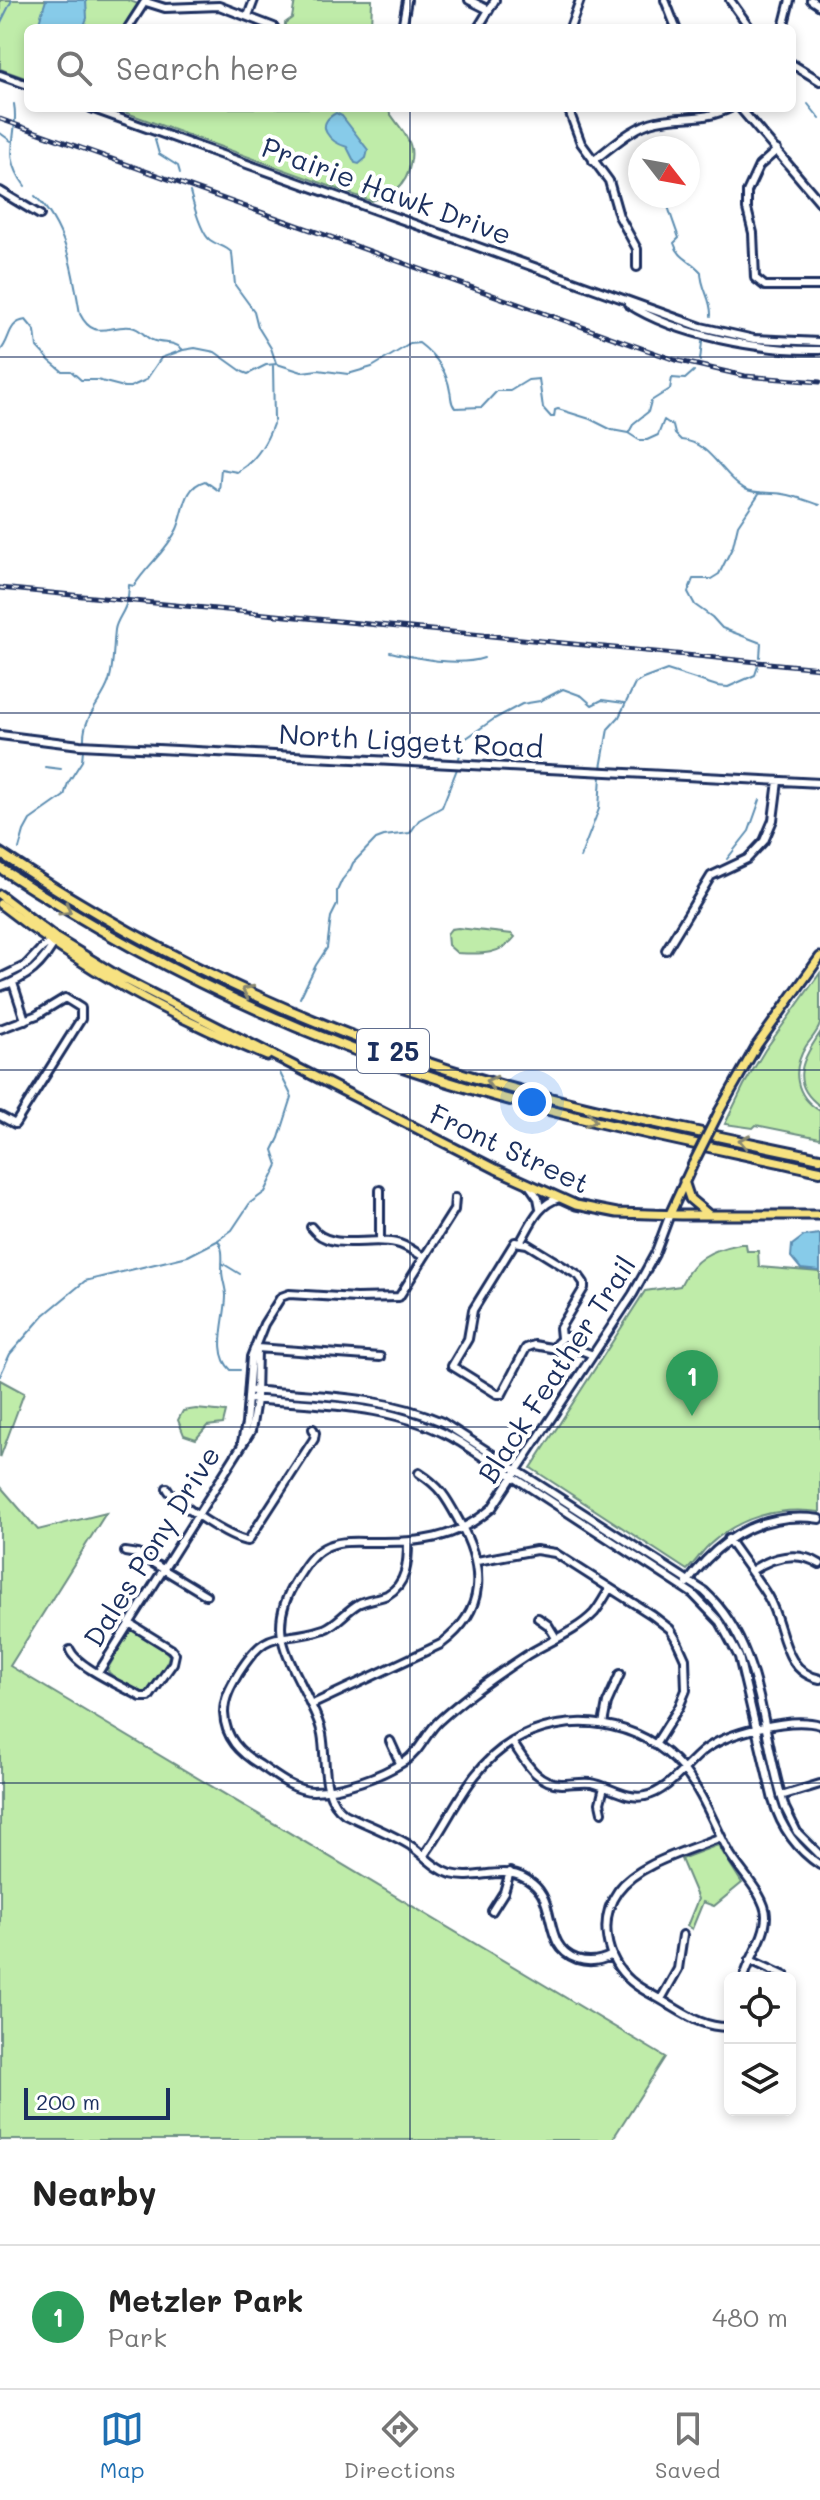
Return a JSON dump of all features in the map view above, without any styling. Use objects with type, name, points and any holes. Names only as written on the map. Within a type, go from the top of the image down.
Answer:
[{"type":"highway","name":"I 25","points":[[0,853],[90,910],[188,963],[283,1008],[367,1041],[451,1070],[540,1095],[820,1158]]},
{"type":"highway","name":"I 25","points":[[0,868],[100,930],[181,974],[266,1014],[359,1051],[441,1080],[526,1104],[820,1171]]},
{"type":"main road","name":"Front Street","points":[[0,895],[53,942]]},
{"type":"main road","name":"Front Street","points":[[0,904],[129,990],[559,1198],[600,1211],[820,1215]]},
{"type":"main road","points":[[670,1214],[720,1110],[757,1045],[820,957]]},
{"type":"main road","points":[[684,1181],[690,1199],[710,1215]]},
{"type":"street","points":[[248,16],[254,0]]},
{"type":"street","points":[[403,24],[407,0]]},
{"type":"street","points":[[469,0],[489,10]]},
{"type":"street","points":[[480,24],[495,0]]},
{"type":"street","points":[[571,24],[580,0]]},
{"type":"street","points":[[665,0],[674,24]]},
{"type":"street","points":[[730,0],[747,24]]},
{"type":"street","points":[[784,24],[790,0]]},
{"type":"street","points":[[811,0],[820,6]]},
{"type":"street","points":[[131,24],[146,1],[165,8],[219,6],[267,24]]},
{"type":"street","points":[[796,66],[820,81]]},
{"type":"street","points":[[0,75],[24,84]]},
{"type":"street","name":"Prairie Hawk Drive","points":[[102,112],[622,300],[723,333],[774,341],[820,342]]},
{"type":"street","points":[[569,112],[577,134],[609,181],[619,216],[637,249],[637,267]]},
{"type":"street","points":[[593,161],[652,122],[694,119],[717,112]]},
{"type":"street","points":[[744,112],[820,202]]},
{"type":"street","points":[[777,150],[759,166],[747,192],[755,278],[765,286],[820,286]]},
{"type":"street","points":[[0,191],[40,215]]},
{"type":"street","name":"Prairie Hawk Drive","points":[[622,300],[643,312],[714,337],[758,346],[820,350]]},
{"type":"street","name":"North Liggett Road","points":[[0,735],[80,745],[820,783]]},
{"type":"street","points":[[666,950],[711,876],[743,862],[764,841],[773,820],[778,781]]},
{"type":"street","points":[[0,978],[25,966],[53,942]]},
{"type":"street","points":[[0,987],[33,971],[53,942]]},
{"type":"street","points":[[13,983],[25,1020]]},
{"type":"street","points":[[0,1029],[37,1015],[65,998],[81,1008],[82,1012],[81,1019],[15,1124],[0,1116]]},
{"type":"street","points":[[529,1185],[538,1198],[540,1208]]},
{"type":"street","points":[[380,1190],[380,1241]]},
{"type":"street","points":[[380,1357],[257,1348],[264,1324],[284,1295],[396,1298],[402,1294],[455,1208],[455,1198]]},
{"type":"street","points":[[557,1349],[534,1345],[526,1348],[502,1394],[497,1394],[452,1366],[468,1339],[470,1316],[475,1305],[513,1244],[521,1241],[540,1208],[550,1200],[559,1198]]},
{"type":"street","name":"Black Feather Trail","points":[[281,1636],[280,1618],[285,1602],[315,1554],[338,1542],[432,1539],[462,1527],[492,1508],[651,1262],[670,1214]]},
{"type":"street","points":[[311,1227],[325,1240],[380,1241],[403,1245],[424,1257]]},
{"type":"street","points":[[521,1241],[579,1276],[584,1283],[560,1328],[561,1338],[557,1343],[561,1354],[568,1355],[575,1348]]},
{"type":"street","points":[[561,1338],[570,1337],[575,1348]]},
{"type":"street","name":"Dales Pony Drive","points":[[98,1673],[252,1428],[257,1348]]},
{"type":"street","points":[[575,1348],[593,1355]]},
{"type":"street","points":[[252,1391],[362,1400],[409,1408],[454,1428],[689,1580],[716,1603],[738,1634],[748,1655],[781,1796],[792,1823]]},
{"type":"street","points":[[252,1400],[361,1408],[407,1417],[449,1435],[684,1587],[710,1610],[731,1639],[741,1666],[777,1813],[796,1844],[820,1865]]},
{"type":"street","points":[[167,1488],[173,1498],[240,1540],[250,1540],[314,1439],[313,1429]]},
{"type":"street","points":[[311,1705],[441,1644],[465,1620],[471,1609],[477,1586],[477,1561],[442,1491],[419,1473]]},
{"type":"street","points":[[684,1587],[708,1557],[728,1539],[748,1528],[772,1520],[820,1519]]},
{"type":"street","points":[[728,1539],[771,1603],[792,1661],[807,1675],[820,1679]]},
{"type":"street","points":[[408,1542],[407,1569],[400,1583],[387,1595],[360,1602],[323,1629],[281,1636],[261,1643],[255,1649],[231,1686],[224,1706],[227,1731],[235,1746],[248,1758],[291,1784],[309,1790],[358,1781],[400,1763],[417,1751],[439,1720],[516,1663],[592,1615],[610,1588]]},
{"type":"street","points":[[477,1561],[536,1550],[548,1551],[570,1561],[662,1621],[676,1639],[685,1659],[687,1680],[683,1699],[655,1745]]},
{"type":"street","points":[[125,1552],[138,1554],[206,1595]]},
{"type":"street","points":[[751,1571],[764,1562],[795,1555],[820,1564]]},
{"type":"street","points":[[538,1618],[548,1625],[556,1638]]},
{"type":"street","points":[[70,1650],[75,1659],[98,1673],[146,1698],[151,1696],[175,1656],[173,1650],[129,1623]]},
{"type":"street","points":[[281,1636],[322,1735],[328,1788],[333,1802],[341,1811],[402,1841],[440,1869],[452,1874],[465,1876],[510,1872],[529,1880],[543,1896],[553,1936],[565,1952],[590,1961],[612,1955]]},
{"type":"street","points":[[603,1724],[607,1703],[620,1674]]},
{"type":"street","points":[[512,1742],[541,1779],[556,1784],[584,1783],[640,1797],[660,1790],[713,1744],[725,1738],[791,1722],[820,1725]]},
{"type":"street","points":[[424,1855],[473,1776],[488,1759],[512,1742],[544,1727],[563,1723],[603,1724],[635,1734],[655,1745],[683,1769],[711,1812],[738,1867],[765,1907],[764,1929],[746,1972]]},
{"type":"street","points":[[390,1741],[400,1763]]},
{"type":"street","points":[[781,1796],[820,1784]]},
{"type":"street","points":[[602,1812],[600,1803],[604,1787]]},
{"type":"street","points":[[777,1813],[792,1823],[820,1855]]},
{"type":"street","points":[[721,1837],[644,1869],[624,1883],[608,1911],[606,1935],[617,1965],[631,1982],[704,2025],[724,2027]]},
{"type":"street","points":[[492,1911],[504,1892],[510,1872]]},
{"type":"street","points":[[661,1999],[678,1969],[683,1935]]},
{"type":"street","points":[[750,1960],[776,1972]]},
{"type":"green space","points":[[0,0],[128,0],[138,4],[128,19],[131,24],[24,24],[24,78],[0,69]]},
{"type":"green space","points":[[295,0],[372,0],[371,24],[285,24],[292,18]]},
{"type":"green space","points":[[124,112],[390,112],[409,143],[411,162],[401,185],[392,193],[371,201]]},
{"type":"green space","points":[[451,929],[512,934],[515,937],[496,951],[457,953],[448,945],[447,934]]},
{"type":"green space","points":[[820,973],[820,1024],[801,1055],[797,1073],[805,1098],[820,1111],[820,1138],[756,1125],[753,1128],[725,1124],[765,1050]]},
{"type":"green space","points":[[820,1033],[820,1106],[804,1089],[801,1080],[804,1061]]},
{"type":"green space","points":[[746,1244],[747,1251],[758,1251],[759,1267],[820,1272],[820,1512],[774,1512],[746,1521],[720,1536],[687,1570],[531,1468],[645,1291],[680,1286],[691,1268],[704,1257]]},
{"type":"green space","points":[[0,1380],[24,1393],[0,1458]]},
{"type":"green space","points":[[183,1411],[226,1412],[223,1424],[207,1426],[196,1439],[184,1435],[178,1420]]},
{"type":"green space","points":[[0,1486],[38,1530],[106,1513],[10,1666],[665,2057],[612,2140],[0,2140]]},
{"type":"green space","points":[[133,1630],[169,1655],[156,1682],[145,1692],[131,1688],[107,1670],[128,1633]]},
{"type":"green space","points":[[718,1845],[742,1883],[714,1906],[703,1902],[692,1929],[687,1926],[698,1899],[681,1859]]},
{"type":"water","points":[[46,0],[86,0],[85,24],[38,24]]},
{"type":"water","points":[[336,113],[342,116],[368,150],[366,158],[359,164],[355,163],[347,147],[326,133],[326,123]]},
{"type":"water","points":[[820,1234],[820,1271],[801,1269],[791,1257],[792,1245],[804,1236]]},
{"type":"waterway","points":[[0,24],[12,0]]},
{"type":"waterway","points":[[14,104],[12,154],[25,186]]},
{"type":"waterway","points":[[808,104],[820,119]]},
{"type":"waterway","points":[[0,133],[11,141]]},
{"type":"waterway","points":[[155,140],[159,154],[178,166],[180,173]]},
{"type":"waterway","points":[[190,192],[207,237],[232,253],[235,285],[254,311],[258,327],[276,363]]},
{"type":"waterway","points":[[35,196],[55,222],[67,251],[80,314],[85,322],[97,330],[134,328],[152,340],[175,344],[182,349]]},
{"type":"waterway","points":[[669,208],[679,238],[674,243],[682,256],[701,272],[711,316]]},
{"type":"waterway","points":[[0,351],[15,324],[26,320],[35,331],[37,347],[62,371],[71,371],[81,380],[130,387],[146,380],[161,358],[195,348],[215,352],[248,374],[266,365],[277,364],[302,372],[318,370],[348,374],[372,367],[410,344],[419,343],[443,370],[455,408],[482,407],[497,391],[510,391],[528,380],[539,379],[543,408],[551,417],[558,409],[628,433],[639,440],[658,435],[664,420],[673,426],[681,440],[691,442],[708,453],[745,489],[788,495],[820,505]]},
{"type":"waterway","points":[[700,361],[702,342]]},
{"type":"waterway","points":[[273,366],[274,421]]},
{"type":"waterway","points":[[629,432],[634,423],[648,412],[651,401],[670,389],[672,378],[685,379],[694,371]]},
{"type":"waterway","points":[[128,598],[129,585],[134,586],[173,537],[192,489],[205,481],[219,491],[221,469],[237,472],[250,463],[264,445],[273,424]]},
{"type":"waterway","points":[[760,492],[738,525],[733,546],[719,574],[711,579],[693,579],[688,592],[695,605],[722,628],[761,643],[760,657]]},
{"type":"waterway","points":[[84,740],[87,723],[109,681],[116,626],[127,601]]},
{"type":"waterway","points":[[390,652],[450,662],[484,658]]},
{"type":"waterway","points":[[601,768],[608,729],[619,717],[635,684],[667,670],[728,687],[755,675],[758,666]]},
{"type":"waterway","points":[[459,758],[465,739],[494,719],[522,704],[540,701],[563,689],[582,696],[592,705],[602,700],[624,703]]},
{"type":"waterway","points":[[19,849],[30,820],[64,796],[82,761],[83,749]]},
{"type":"waterway","points":[[45,767],[61,769]]},
{"type":"waterway","points":[[300,998],[327,948],[331,917],[337,905],[337,891],[353,863],[376,839],[410,833],[419,820],[442,807],[457,769]]},
{"type":"waterway","points":[[580,858],[599,809],[601,775]]},
{"type":"waterway","points":[[727,859],[749,831],[760,800]]},
{"type":"waterway","points":[[240,1370],[231,1370],[222,1354],[226,1296],[222,1251],[218,1240],[232,1230],[250,1203],[265,1192],[278,1165],[273,1150],[292,1097],[280,1073]]},
{"type":"waterway","points":[[0,1376],[10,1354],[44,1315],[85,1281],[188,1256],[217,1241]]},
{"type":"waterway","points":[[222,1263],[240,1274]]},
{"type":"railway","points":[[0,119],[675,360],[745,376],[820,382]]},
{"type":"railway","points":[[0,588],[820,668]]},
{"type":"place","name":"Metzler Park","points":[[692,1416]]}]
